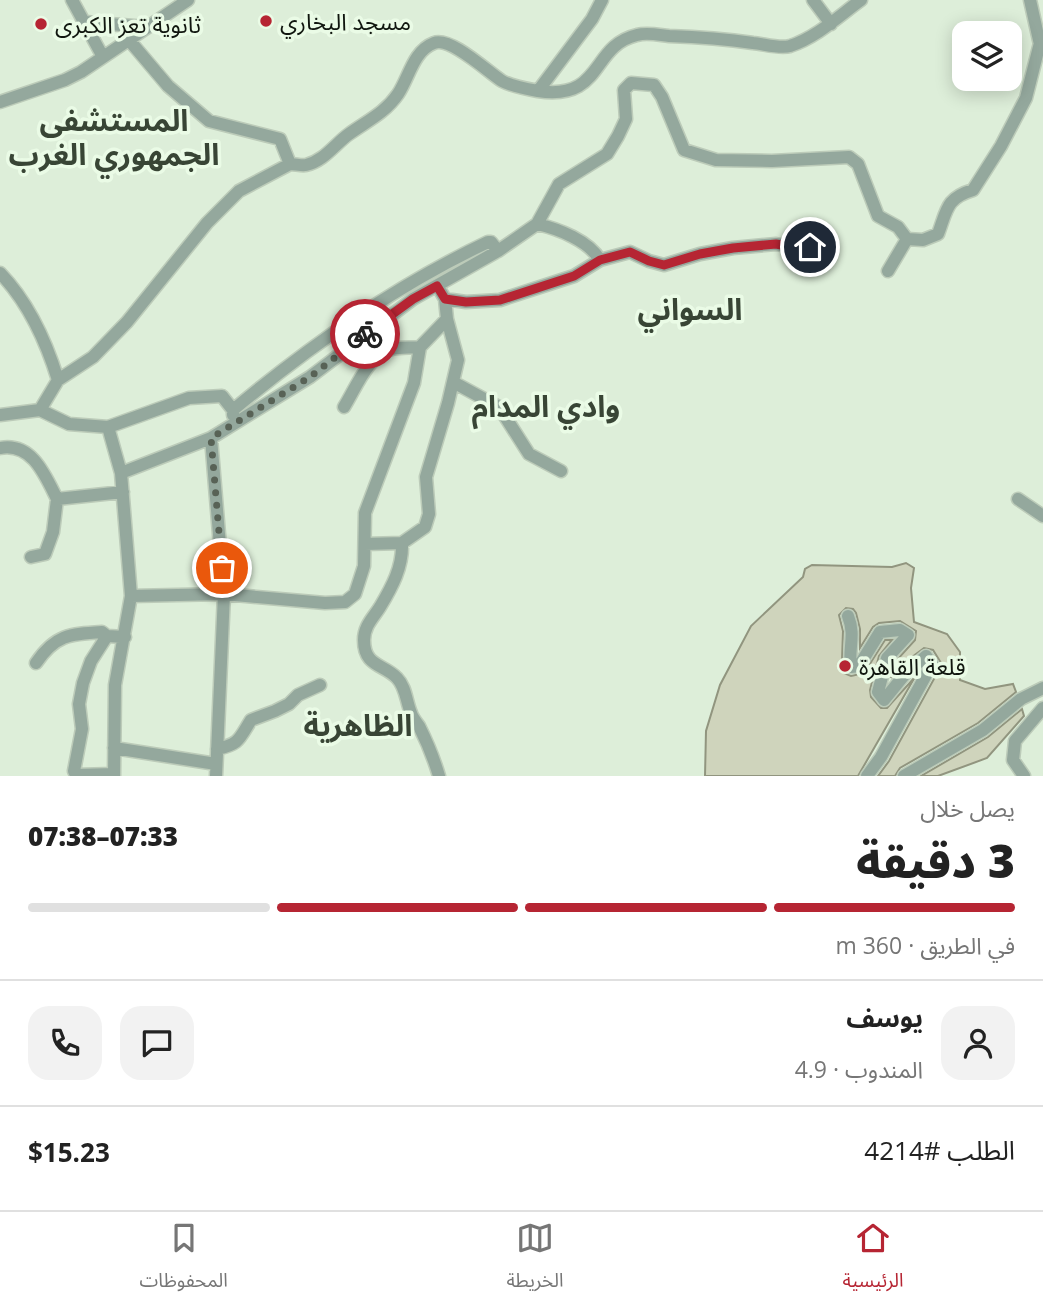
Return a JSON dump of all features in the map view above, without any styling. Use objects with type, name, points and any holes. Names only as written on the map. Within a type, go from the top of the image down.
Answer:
[{"type":"street","points":[[72,0],[103,57]]},
{"type":"street","points":[[0,102],[65,80],[188,0]]},
{"type":"street","points":[[538,91],[592,19],[602,0]]},
{"type":"street","points":[[813,0],[831,24]]},
{"type":"street","points":[[40,410],[58,380],[93,357],[127,322],[207,223],[239,191],[290,164],[306,165],[320,159],[349,134],[373,120],[392,103],[401,91],[410,68],[434,43],[443,42],[458,50],[504,82],[538,91],[555,92],[575,89],[590,80],[604,57],[623,39],[639,34],[788,47],[831,24],[861,0]]},
{"type":"street","points":[[233,416],[310,377],[413,299],[498,251],[537,224],[559,184],[607,154],[626,119],[624,90],[631,83],[654,85],[662,97],[684,150],[716,160],[772,161],[849,157],[858,164],[878,216],[898,227],[907,239],[923,240],[938,234],[949,204],[957,195],[973,190],[1001,146],[1026,98],[1041,50],[1030,0]]},
{"type":"street","points":[[85,22],[146,27]]},
{"type":"street","points":[[129,40],[168,86],[209,121],[279,139],[290,164]]},
{"type":"street","points":[[537,224],[550,227],[593,248],[600,260]]},
{"type":"street","points":[[888,271],[907,239]]},
{"type":"street","points":[[121,473],[211,438],[317,342],[409,282],[488,242],[498,251]]},
{"type":"street","points":[[445,299],[466,302],[500,300],[574,276],[600,260],[630,252],[664,265],[733,248],[776,244],[810,247]]},
{"type":"street","points":[[0,272],[43,336],[58,380]]},
{"type":"street","points":[[365,544],[402,543],[425,527],[429,514],[426,477],[458,359],[446,319],[445,299],[437,286]]},
{"type":"street","points":[[131,596],[224,594],[345,603],[355,594],[364,566],[365,513],[414,383],[420,347],[446,319]]},
{"type":"street","points":[[344,407],[378,355],[392,349],[420,347]]},
{"type":"street","points":[[453,382],[499,407],[529,454],[561,471]]},
{"type":"street","points":[[0,415],[40,410],[69,424],[108,427],[189,398],[222,396],[233,416]]},
{"type":"street","points":[[107,636],[91,661],[83,682],[79,704],[82,729],[74,771],[76,775],[113,775],[116,685],[131,596],[121,473],[108,427]]},
{"type":"street","points":[[114,748],[216,770],[224,594],[211,438]]},
{"type":"street","points":[[0,448],[13,446],[40,466],[57,499],[53,532],[45,554],[31,557]]},
{"type":"street","points":[[57,499],[123,492]]},
{"type":"street","points":[[1018,499],[1043,516]]},
{"type":"street","points":[[402,543],[403,557],[397,575],[379,610],[368,624],[364,641],[375,666],[397,678],[406,694],[411,714],[424,737],[439,776]]},
{"type":"street","points":[[848,615],[854,629],[851,667],[859,666],[880,632],[900,630],[908,635],[887,658],[878,692],[884,700],[906,673],[926,656],[932,664],[881,757],[867,776]]},
{"type":"street","points":[[36,663],[58,639],[102,632],[107,636],[125,637]]},
{"type":"street","points":[[217,749],[229,747],[240,740],[251,720],[289,704],[298,695],[320,685]]},
{"type":"street","points":[[904,776],[984,730],[1021,699],[1043,688]]},
{"type":"street","points":[[1024,776],[1013,760],[1015,741],[1043,708]]},
{"type":"building","name":"قلعة القاهرة","points":[[906,563],[914,568],[911,588],[914,622],[947,634],[960,652],[960,680],[985,689],[1013,684],[1016,692],[978,723],[900,768],[895,776],[878,776],[889,761],[941,663],[933,650],[924,648],[900,666],[891,678],[895,662],[915,640],[916,631],[900,621],[879,623],[873,627],[860,648],[860,629],[856,613],[853,609],[846,608],[839,615],[843,631],[844,673],[851,676],[864,673],[885,640],[892,640],[879,656],[870,690],[871,697],[881,708],[887,708],[915,677],[858,776],[705,776],[706,731],[720,685],[751,626],[803,577],[805,569],[812,565],[892,567]]},
{"type":"building","points":[[1022,709],[1024,716],[987,758],[938,776],[921,776],[988,737]]},
{"type":"way so far","points":[[222,568],[211,438],[310,377],[365,334]]},
{"type":"place","name":"مسجد البخاري","points":[[266,21]]},
{"type":"place","name":"ثانوية تعز الكبرى","points":[[41,24]]},
{"type":"place","name":"قلعة القاهرة","points":[[845,666]]},
{"type":"district","name":"المستشفى الجمهوري الغرب","points":[[114,136]]},
{"type":"district","name":"السواني","points":[[690,308]]},
{"type":"district","name":"وادي المدام","points":[[546,405]]},
{"type":"district","name":"الظاهرية","points":[[358,724]]},
{"type":"route","points":[[365,334],[413,299],[437,286],[445,299],[466,302],[500,300],[574,276],[600,260],[630,252],[664,265],[733,248],[776,244],[810,247]]}]
